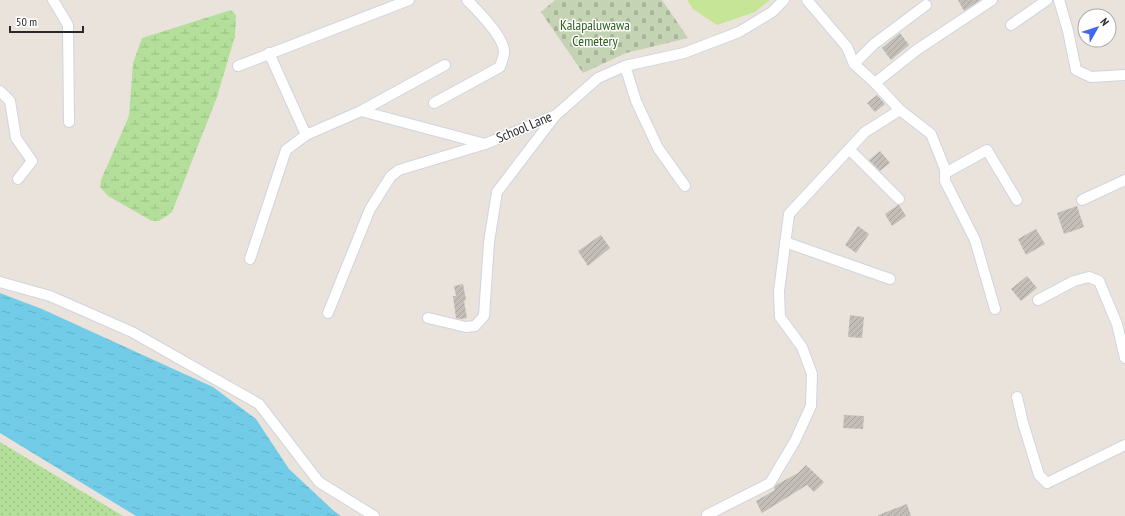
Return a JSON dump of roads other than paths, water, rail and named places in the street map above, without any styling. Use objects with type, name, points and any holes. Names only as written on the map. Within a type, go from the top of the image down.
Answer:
[{"type":"street","points":[[53,0],[68,25],[69,122]]},
{"type":"street","points":[[238,66],[409,0]]},
{"type":"street","points":[[434,103],[500,67],[504,52],[502,42],[482,15],[467,0]]},
{"type":"street","name":"School Lane","points":[[328,313],[370,209],[391,176],[399,170],[485,144],[556,115],[598,78],[625,66],[684,53],[739,32],[772,12],[784,0]]},
{"type":"street","points":[[806,0],[847,47],[854,64],[875,83],[900,110],[931,134],[945,169],[945,181],[975,240],[995,309]]},
{"type":"street","points":[[875,83],[918,49],[992,0]]},
{"type":"street","points":[[1011,25],[1047,0]]},
{"type":"street","points":[[1059,0],[1068,31],[1076,70],[1091,77],[1125,76]]},
{"type":"street","points":[[854,64],[874,44],[926,5]]},
{"type":"street","points":[[269,53],[306,135]]},
{"type":"street","points":[[250,259],[286,150],[306,135],[361,112],[445,65]]},
{"type":"street","points":[[625,66],[636,101],[658,148],[685,186]]},
{"type":"street","points":[[0,92],[10,101],[16,138],[32,161],[18,179]]},
{"type":"street","points":[[707,516],[770,483],[795,441],[811,406],[812,374],[802,347],[780,317],[779,291],[789,214],[865,132],[900,110]]},
{"type":"street","points":[[361,112],[485,144]]},
{"type":"street","points":[[428,318],[466,327],[475,326],[484,316],[489,242],[497,192],[556,115]]},
{"type":"street","points":[[849,148],[899,199]]},
{"type":"street","points":[[945,169],[949,171],[987,150],[1017,200]]},
{"type":"street","points":[[1082,200],[1125,180]]},
{"type":"street","points":[[785,242],[890,279]]},
{"type":"street","points":[[1038,300],[1074,280],[1089,277],[1099,280],[1117,324],[1125,358]]},
{"type":"street","points":[[0,282],[50,296],[132,332],[259,404],[319,482],[374,516]]},
{"type":"street","points":[[1017,397],[1039,476],[1048,483],[1125,445]]},
{"type":"water","points":[[0,293],[42,309],[213,387],[256,419],[289,469],[341,516],[136,516],[0,433]]},
{"type":"park label","name":"Kalapaluwawa Cemetery","points":[[595,34]]}]
